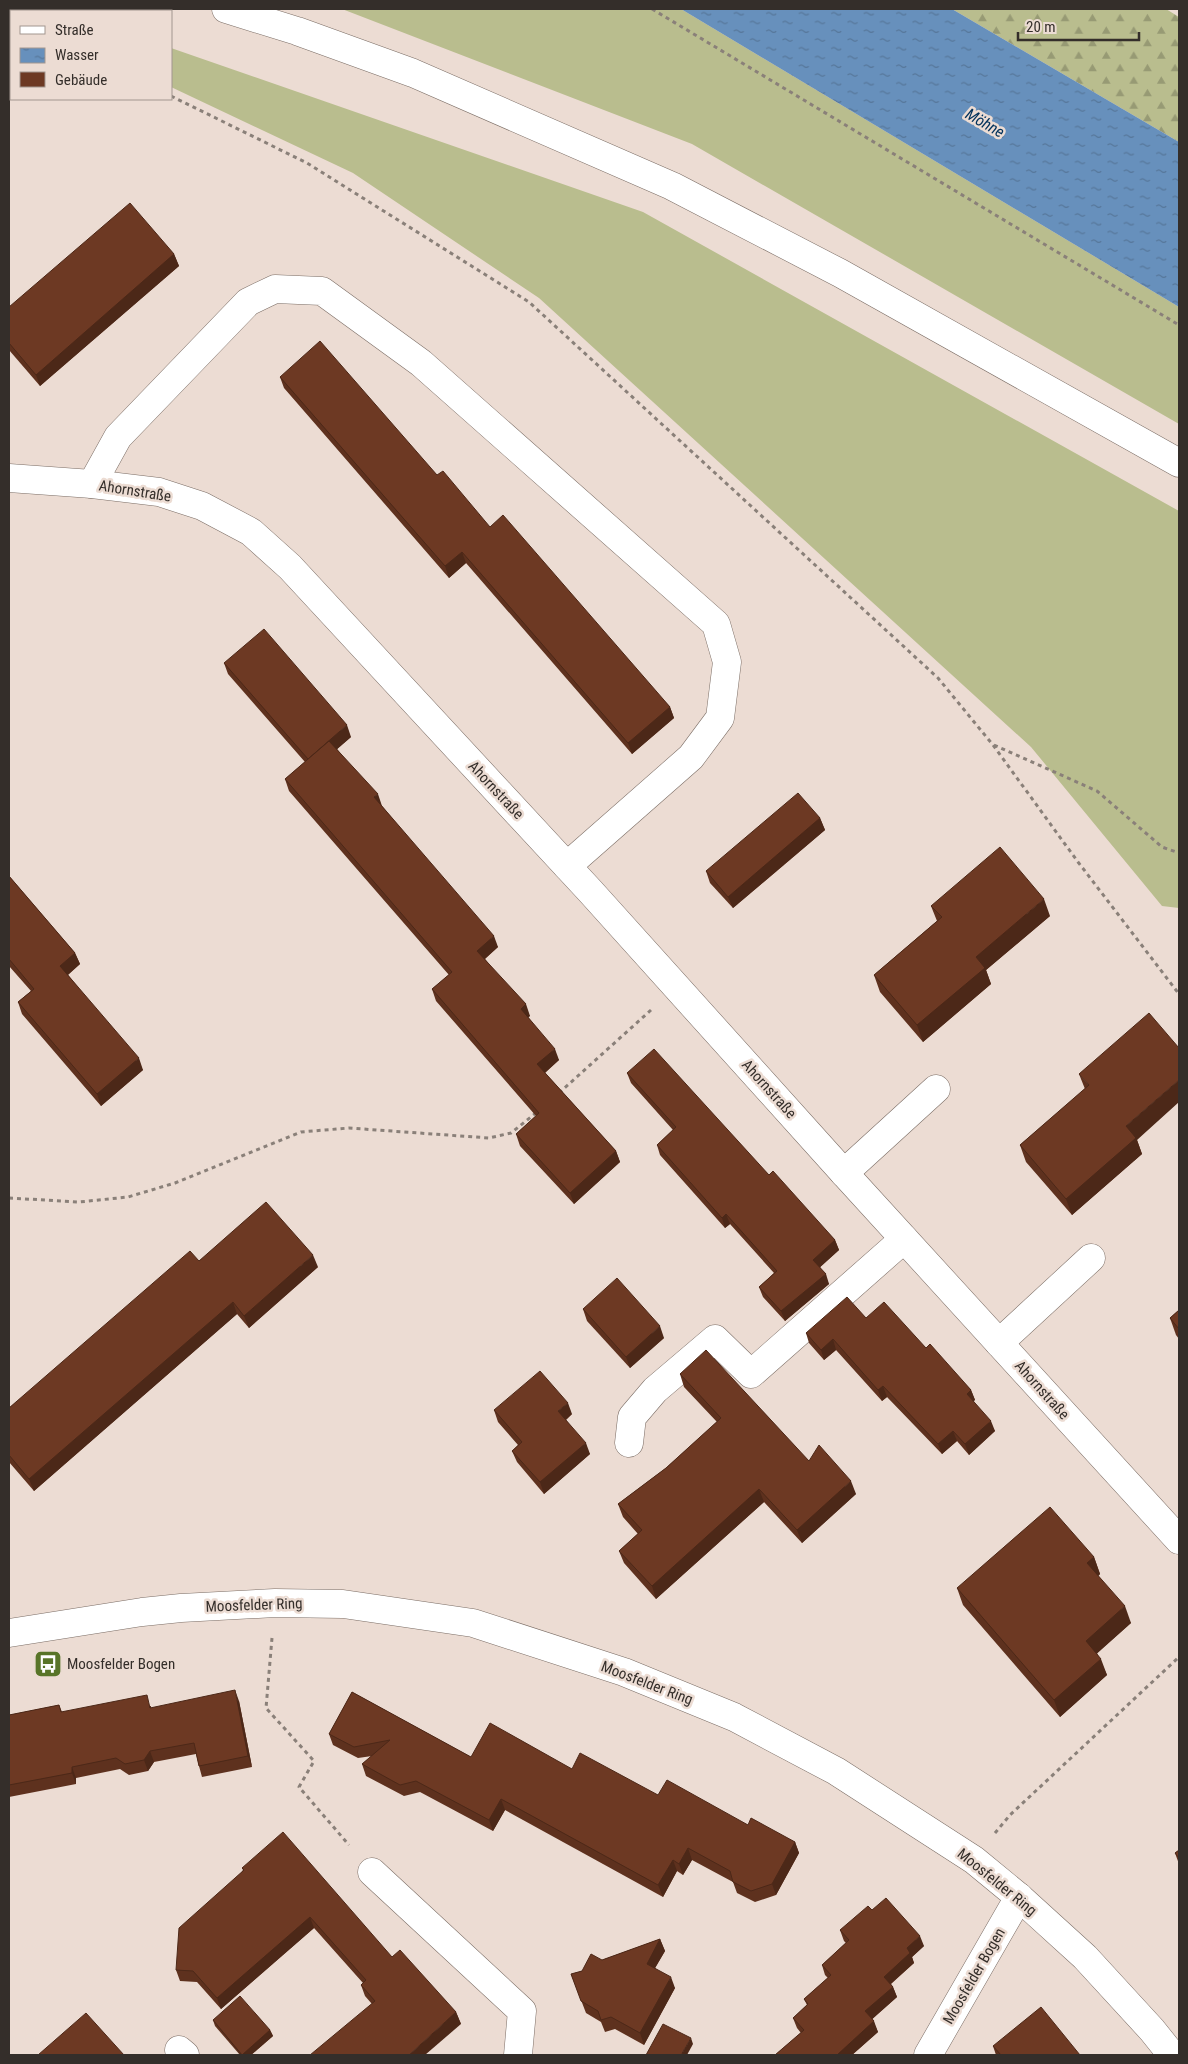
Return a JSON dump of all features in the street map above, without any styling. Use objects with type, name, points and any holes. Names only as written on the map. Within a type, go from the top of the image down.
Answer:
[{"type":"street","points":[[226,9],[297,31],[413,73],[672,186],[840,273],[1179,463]]},
{"type":"street","points":[[92,484],[118,437],[248,302],[275,289],[322,291],[421,364],[716,624],[727,662],[720,718],[691,756],[567,866]]},
{"type":"street","name":"Ahornstraße","points":[[9,478],[92,484],[159,492],[202,506],[250,532],[290,567],[567,866],[1179,1540]]},
{"type":"street","points":[[844,1173],[936,1089]]},
{"type":"street","points":[[629,1443],[632,1417],[654,1390],[714,1339],[751,1374],[904,1239]]},
{"type":"street","points":[[999,1343],[1091,1258]]},
{"type":"street","name":"Moosfelder Ring","points":[[9,1633],[142,1612],[275,1603],[343,1604],[474,1623],[624,1672],[734,1718],[836,1771],[974,1860],[1019,1897],[1085,1957],[1152,2030],[1172,2055]]},
{"type":"street","points":[[372,1872],[522,2011],[518,2055]]},
{"type":"street","name":"Moosfelder Bogen","points":[[928,2055],[1019,1897]]},
{"type":"path","points":[[652,9],[1179,325]]},
{"type":"path","points":[[172,96],[307,164],[529,302],[938,678],[993,745],[1078,862],[1179,994]]},
{"type":"path","points":[[993,745],[1097,791],[1162,847],[1179,852]]},
{"type":"path","points":[[554,1096],[677,987]]},
{"type":"path","points":[[9,1198],[79,1202],[128,1198],[175,1183],[301,1132],[350,1128],[489,1138],[511,1133],[540,1110]]},
{"type":"path","points":[[275,1603],[266,1708],[314,1761],[299,1787],[372,1872]]},
{"type":"path","points":[[1010,1815],[1179,1657]]},
{"type":"green space","points":[[342,9],[681,9],[1179,307],[1179,424],[692,144]]},
{"type":"green space","points":[[952,9],[1166,9],[1179,17],[1179,142]]},
{"type":"green space","points":[[172,48],[643,212],[1179,511],[1179,908],[1162,906],[1031,747],[539,298],[353,173],[172,87]]},
{"type":"water","name":"Möhne","points":[[681,9],[952,9],[1179,142],[1179,307]]},
{"type":"building","points":[[130,203],[174,254],[36,375],[9,343],[9,307]]},
{"type":"building","points":[[320,341],[437,475],[443,471],[490,527],[503,515],[670,707],[628,743],[462,552],[445,566],[280,377]]},
{"type":"building","points":[[264,629],[347,725],[308,759],[224,663]]},
{"type":"building","points":[[329,741],[378,794],[374,797],[494,936],[477,951],[526,1004],[521,1009],[555,1049],[537,1064],[616,1151],[570,1193],[516,1134],[539,1113],[432,989],[452,972],[285,779]]},
{"type":"building","points":[[798,793],[820,818],[728,897],[706,871]]},
{"type":"building","points":[[1000,847],[1044,899],[976,957],[985,968],[917,1025],[874,975],[942,917],[931,906]]},
{"type":"building","points":[[9,876],[75,953],[60,966],[139,1058],[97,1094],[18,1002],[34,989],[9,959]]},
{"type":"building","points":[[1149,1013],[1179,1048],[1179,1080],[1126,1126],[1136,1138],[1066,1199],[1020,1145],[1089,1085],[1079,1074]]},
{"type":"building","points":[[654,1049],[769,1175],[773,1171],[835,1240],[813,1260],[826,1274],[781,1311],[759,1287],[777,1271],[726,1214],[722,1218],[657,1145],[676,1127],[627,1073]]},
{"type":"building","points":[[266,1202],[313,1255],[244,1316],[233,1302],[29,1479],[9,1455],[9,1408],[190,1251],[199,1261]]},
{"type":"building","points":[[617,1278],[660,1326],[626,1357],[583,1309]]},
{"type":"building","points":[[847,1297],[866,1318],[884,1302],[926,1348],[930,1344],[971,1390],[967,1394],[991,1421],[965,1444],[953,1431],[938,1444],[883,1386],[878,1390],[833,1339],[821,1350],[806,1333]]},
{"type":"building","points":[[1179,1310],[1179,1329],[1170,1318]]},
{"type":"building","points":[[706,1350],[809,1461],[819,1445],[851,1481],[797,1530],[759,1489],[652,1586],[619,1551],[642,1530],[618,1504],[666,1468],[721,1418],[680,1374]]},
{"type":"building","points":[[540,1371],[568,1403],[558,1411],[586,1443],[540,1482],[512,1451],[522,1442],[494,1410]]},
{"type":"building","points":[[1050,1507],[1094,1557],[1087,1563],[1125,1606],[1086,1641],[1101,1659],[1054,1700],[957,1588]]},
{"type":"building","points":[[235,1690],[248,1756],[199,1766],[194,1743],[150,1751],[144,1760],[125,1764],[116,1758],[72,1767],[72,1773],[9,1785],[9,1715],[59,1705],[61,1712],[147,1695],[150,1708]]},
{"type":"building","points":[[352,1692],[471,1757],[490,1723],[572,1769],[580,1753],[658,1795],[667,1780],[748,1825],[751,1818],[795,1842],[772,1884],[751,1891],[733,1882],[730,1871],[688,1848],[679,1864],[673,1860],[658,1885],[501,1799],[489,1820],[416,1781],[400,1785],[362,1764],[390,1740],[354,1747],[329,1734]]},
{"type":"building","points":[[283,1832],[392,1957],[400,1950],[456,2012],[409,2055],[310,2055],[375,2001],[361,1985],[366,1980],[310,1917],[217,1998],[193,1971],[176,1970],[179,1928]]},
{"type":"building","points":[[1179,1850],[1179,1858],[1175,1853]]},
{"type":"building","points":[[886,1898],[920,1936],[907,1948],[910,1953],[884,1977],[893,1987],[865,2011],[874,2021],[837,2055],[775,2055],[804,2030],[793,2018],[808,2004],[804,1999],[831,1975],[822,1965],[849,1940],[840,1930],[868,1906],[872,1910]]},
{"type":"building","points":[[660,1939],[647,1964],[671,1977],[640,2033],[611,2017],[601,2020],[598,2011],[581,2001],[571,1974],[582,1971],[591,1954],[602,1960]]},
{"type":"building","points":[[240,1996],[270,2030],[242,2055],[213,2020]]},
{"type":"building","points":[[1041,2007],[1080,2055],[1001,2055],[993,2046]]},
{"type":"building","points":[[86,2013],[124,2055],[38,2055]]},
{"type":"building","points":[[663,2024],[691,2038],[681,2055],[646,2055]]},
{"type":"place","name":"Moosfelder Bogen","points":[[48,1664]]}]
